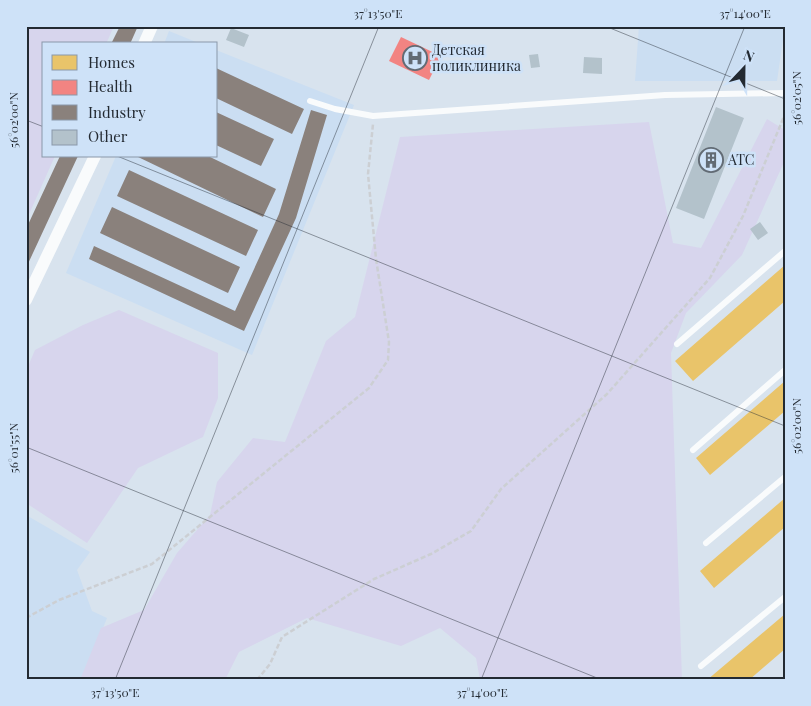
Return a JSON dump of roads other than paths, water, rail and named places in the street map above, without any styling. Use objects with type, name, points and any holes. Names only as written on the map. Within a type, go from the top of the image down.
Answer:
[{"type":"street","points":[[145,42],[152,26]]},
{"type":"street","points":[[26,300],[93,158]]},
{"type":"lane","points":[[310,101],[335,109],[373,116],[656,96],[785,93]]},
{"type":"lane","points":[[677,344],[785,251]]},
{"type":"lane","points":[[693,450],[785,370]]},
{"type":"lane","points":[[706,543],[785,477]]},
{"type":"lane","points":[[701,666],[785,597]]},
{"type":"place","name":"Детская поликлиника","points":[[415,58]]},
{"type":"place","name":"АТС","points":[[711,160]]}]
